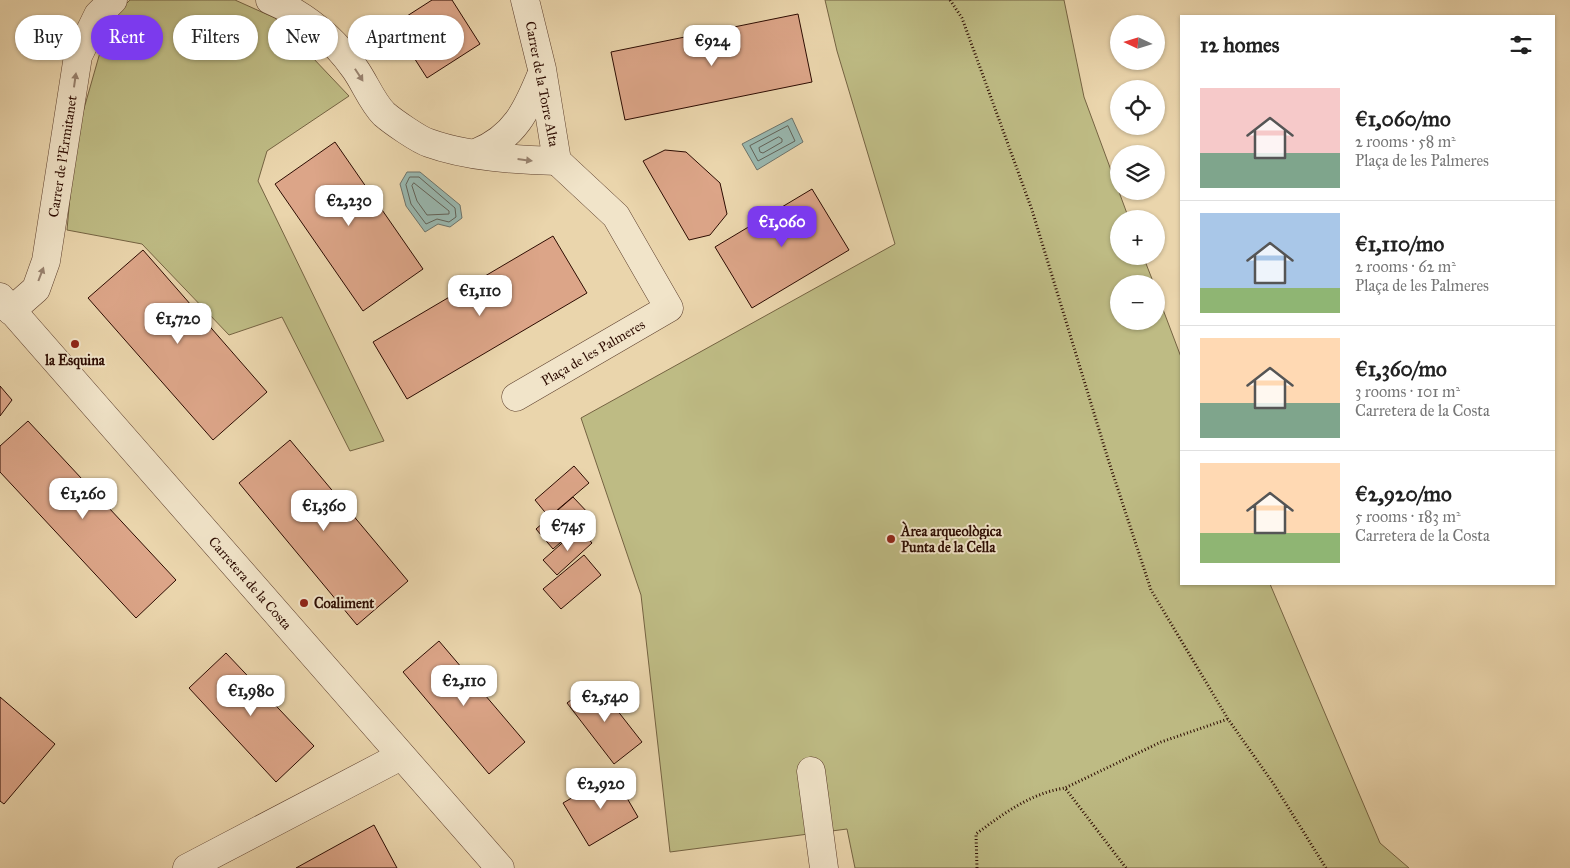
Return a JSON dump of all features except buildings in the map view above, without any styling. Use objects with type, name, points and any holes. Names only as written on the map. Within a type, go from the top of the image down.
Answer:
[{"type":"street","name":"Carrer de l'Ermitanet","points":[[6,304],[36,289],[46,261],[78,56],[98,15],[113,0]]},
{"type":"street","points":[[270,0],[294,10],[326,35],[355,68],[384,114],[427,143],[531,161],[558,162]]},
{"type":"street","name":"Carrer de la Torre Alta","points":[[525,0],[542,73],[558,162],[616,216],[669,308]]},
{"type":"street","points":[[476,153],[494,146],[513,129],[530,103],[542,73]]},
{"type":"street","name":"Carretera de la Costa","points":[[6,304],[500,868]]},
{"type":"street","name":"Plaça de les Palmeres","points":[[516,397],[669,308]]},
{"type":"street","points":[[187,868],[402,756]]},
{"type":"street","points":[[811,771],[824,868]]},
{"type":"path","points":[[950,0],[962,18],[1032,210],[1102,441],[1151,590],[1228,719],[1273,783],[1326,868]]},
{"type":"path","points":[[977,868],[976,834],[1011,809],[1047,791],[1065,788],[1161,742],[1228,719]]},
{"type":"path","points":[[1065,788],[1126,868]]},
{"type":"shaded area","points":[[130,0],[235,0],[268,15],[268,60],[315,60],[349,96],[267,151],[258,181],[384,441],[350,451],[282,317],[229,335],[142,244],[67,230],[75,140],[98,60],[163,60],[163,15],[115,15]]},
{"type":"shaded area","points":[[825,0],[1064,0],[1084,97],[1110,167],[1110,200],[1122,200],[1126,210],[1110,210],[1110,265],[1147,265],[1150,275],[1110,275],[1110,330],[1165,330],[1165,315],[1180,354],[1180,585],[1270,585],[1380,843],[1409,868],[855,868],[847,829],[670,852],[641,595],[581,418],[895,244],[837,51]]},
{"type":"water","points":[[792,118],[803,142],[757,170],[742,144]]},
{"type":"water","points":[[407,172],[420,172],[460,205],[462,218],[450,227],[438,224],[425,232],[406,206],[400,184]]},
{"type":"place","name":"la Esquina","points":[[75,344]]},
{"type":"place","name":"Àrea arqueològica Punta de la Cella","points":[[891,539]]},
{"type":"place","name":"Coaliment","points":[[304,603]]}]
